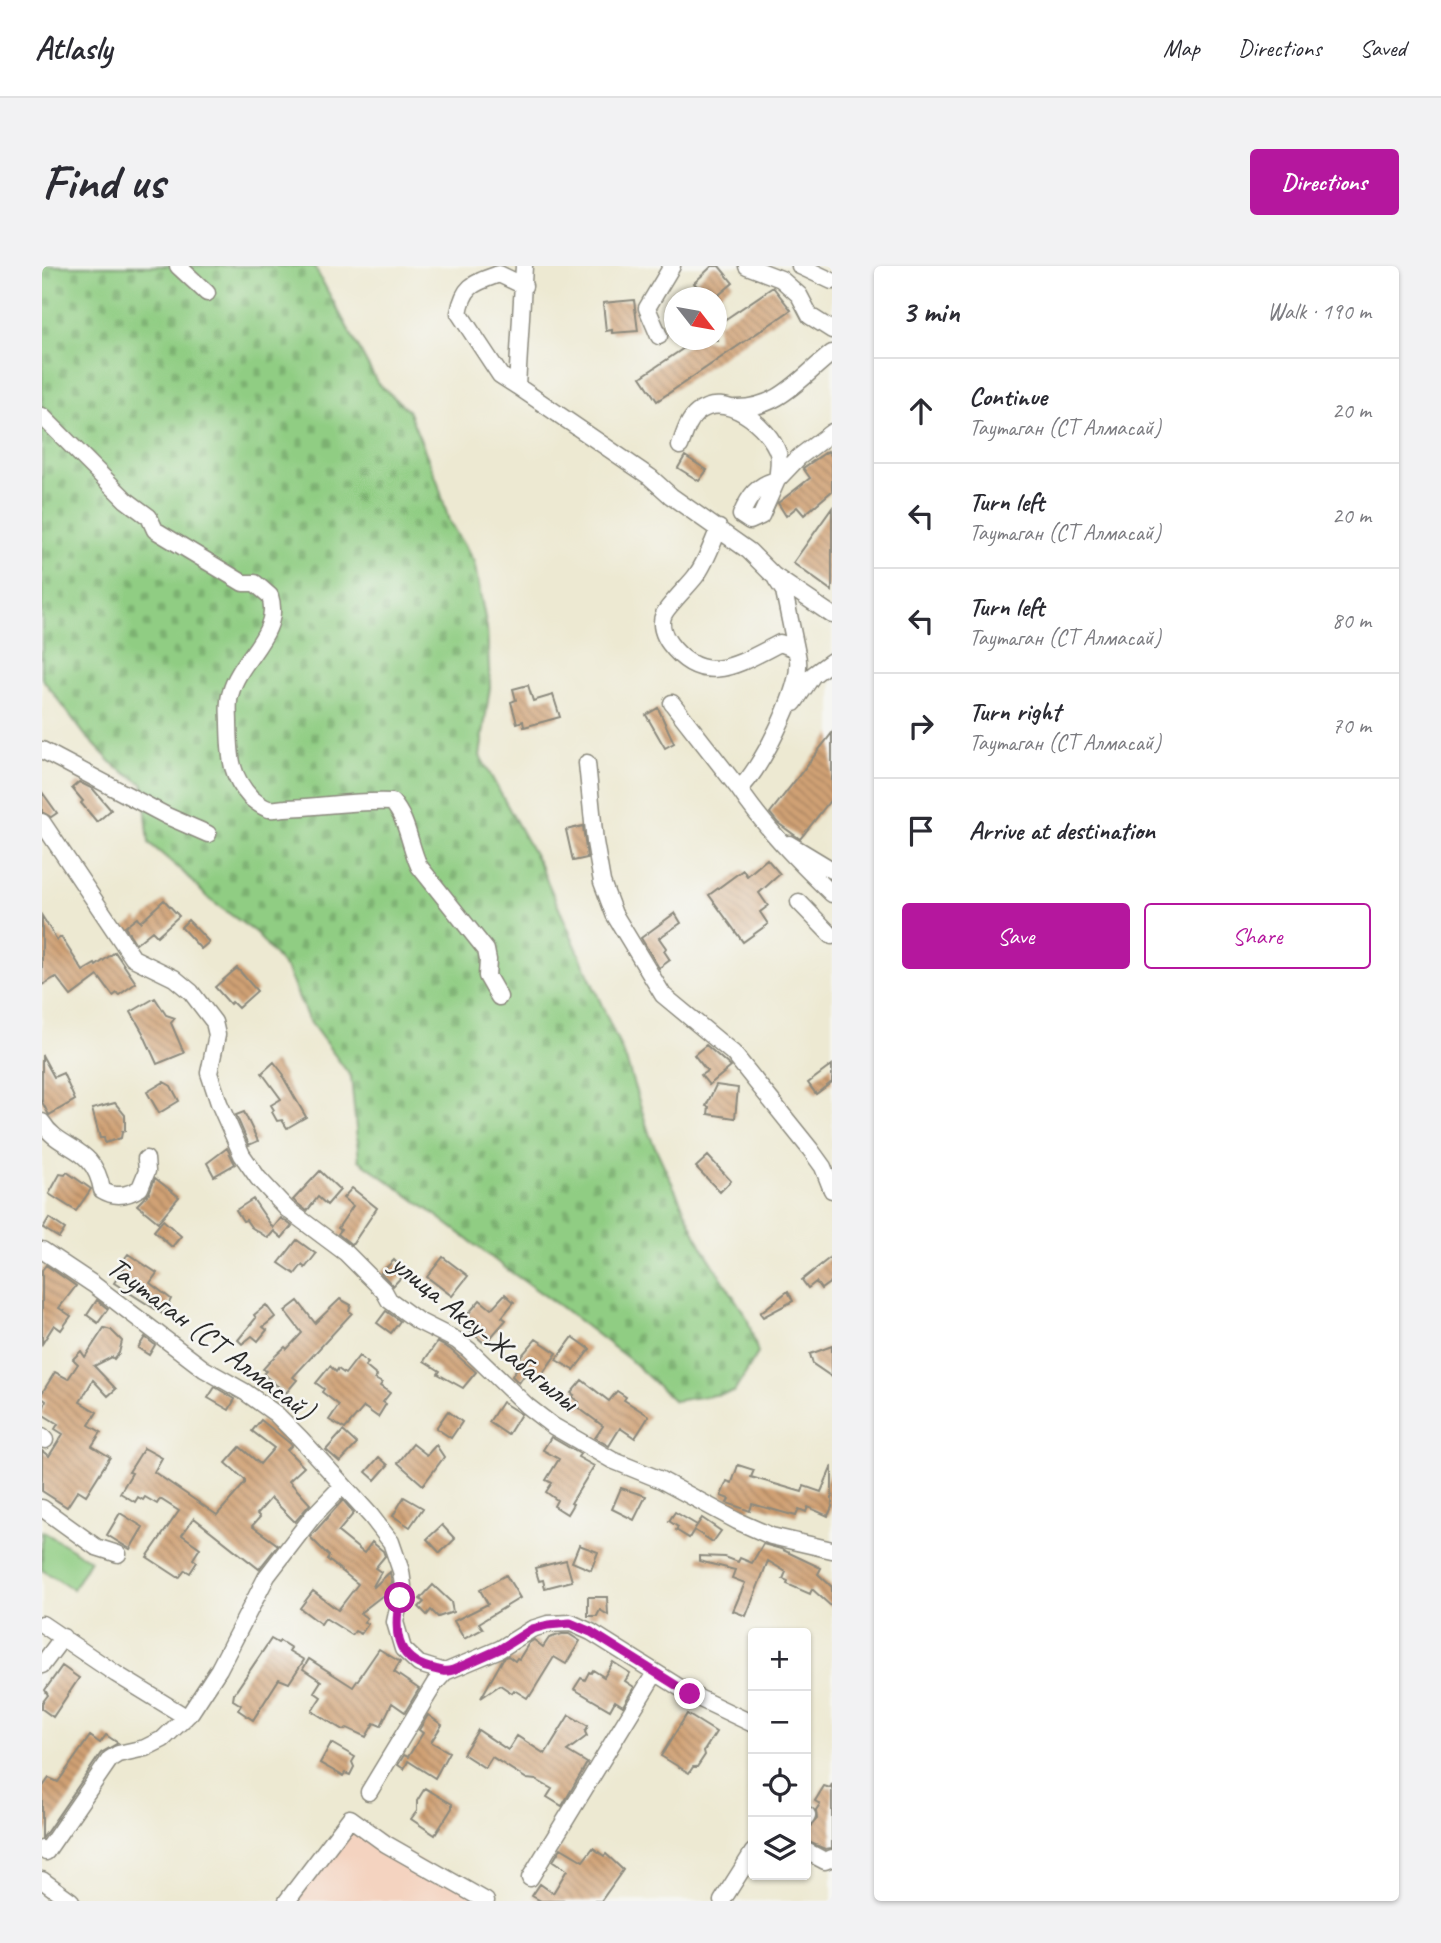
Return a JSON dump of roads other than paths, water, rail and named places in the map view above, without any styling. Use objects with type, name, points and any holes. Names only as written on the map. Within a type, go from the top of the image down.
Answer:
[{"type":"street","points":[[178,266],[207,293]]},
{"type":"street","points":[[517,386],[524,266]]},
{"type":"street","points":[[659,337],[647,308],[672,266]]},
{"type":"street","points":[[747,266],[781,279],[799,295],[810,316],[832,330]]},
{"type":"street","points":[[800,266],[832,281]]},
{"type":"street","points":[[524,286],[499,274],[477,281],[462,296],[459,313],[500,375],[602,443],[650,477],[671,496],[719,528],[749,551],[773,575],[784,591],[799,666],[791,695],[777,728],[749,781],[739,789]]},
{"type":"street","points":[[680,446],[696,413],[710,407],[752,408],[776,399],[832,353]]},
{"type":"street","points":[[729,408],[756,421],[768,433],[779,456],[777,480],[799,457],[832,432]]},
{"type":"street","points":[[42,416],[127,500],[149,517],[155,530],[243,583],[255,583],[270,596],[273,618],[238,675],[228,703],[230,755],[240,785],[257,803],[269,809],[393,802],[402,814],[419,866],[486,950],[487,976],[499,997]]},
{"type":"street","points":[[719,528],[698,573],[663,615],[662,630],[668,640],[680,656],[698,667],[722,669],[742,663],[780,643],[796,649]]},
{"type":"street","points":[[773,575],[832,615]]},
{"type":"street","points":[[777,728],[813,676],[832,661]]},
{"type":"street","points":[[672,703],[750,806],[832,894]]},
{"type":"street","points":[[42,750],[167,816],[208,834]]},
{"type":"street","points":[[587,763],[602,882],[614,914],[663,995],[733,1054],[810,1149],[823,1167],[832,1190]]},
{"type":"street","name":"улица Аксу-Жабагылы","points":[[42,822],[133,957],[173,978],[191,992],[214,1023],[217,1035],[209,1073],[219,1103],[242,1154],[258,1178],[287,1209],[346,1253],[390,1300],[418,1321],[456,1339],[527,1406],[553,1426],[612,1460],[647,1473],[737,1521],[771,1536],[832,1550]]},
{"type":"street","points":[[782,841],[816,858],[832,870]]},
{"type":"street","points":[[799,902],[832,936]]},
{"type":"street","points":[[42,1122],[46,1130],[86,1157],[96,1169],[102,1190],[110,1195],[126,1195],[140,1188],[146,1171],[146,1159]]},
{"type":"street","name":"Таутаган (СТ Алмасай)","points":[[42,1250],[93,1284],[204,1369],[245,1392],[276,1414],[371,1516],[391,1542],[397,1556],[403,1586],[395,1622],[403,1649],[419,1664],[445,1672]]},
{"type":"street","points":[[44,1850],[110,1759],[163,1739],[202,1698],[268,1576],[313,1516],[343,1485]]},
{"type":"street","points":[[42,1508],[96,1547],[118,1554]]},
{"type":"street","points":[[369,1792],[435,1683],[445,1672],[500,1649],[532,1629],[548,1625],[570,1623],[591,1632],[690,1694],[748,1722]]},
{"type":"street","points":[[42,1624],[186,1717]]},
{"type":"street","points":[[42,1665],[63,1637]]},
{"type":"street","points":[[530,1878],[655,1673]]},
{"type":"street","points":[[287,1901],[350,1818],[386,1844],[486,1901]]},
{"type":"street","points":[[811,1854],[825,1861],[832,1858]]},
{"type":"street","points":[[722,1901],[748,1860]]},
{"type":"street","points":[[42,1880],[71,1901]]}]
